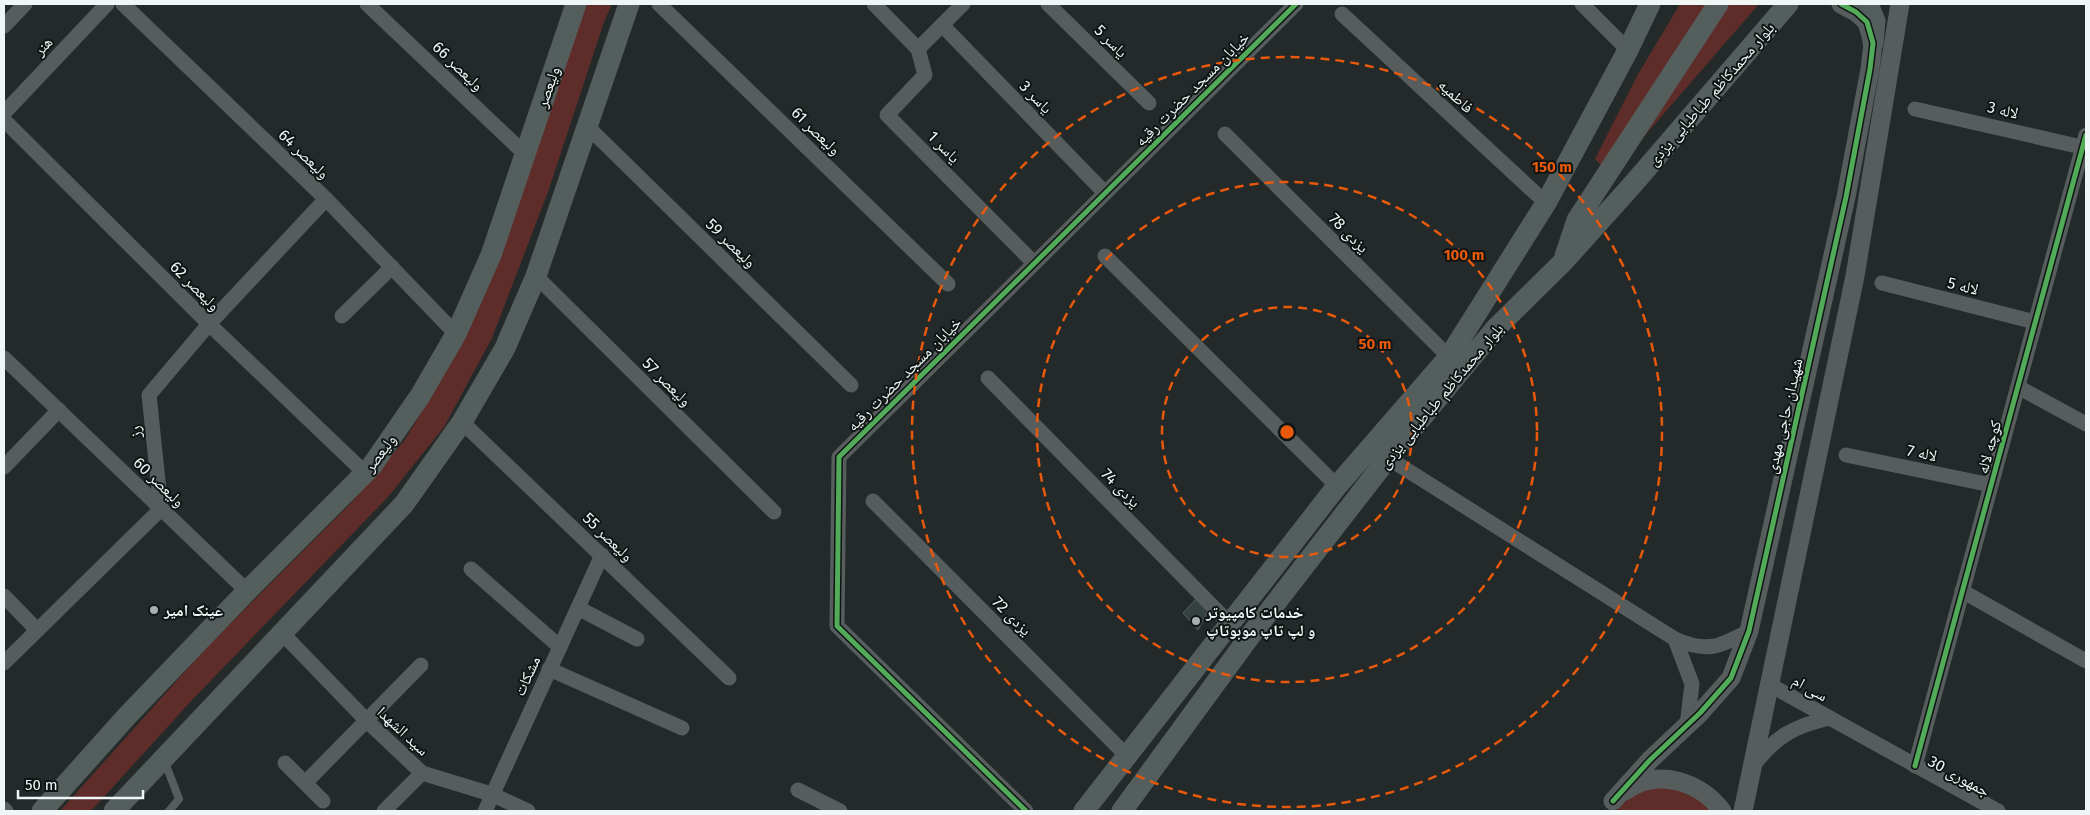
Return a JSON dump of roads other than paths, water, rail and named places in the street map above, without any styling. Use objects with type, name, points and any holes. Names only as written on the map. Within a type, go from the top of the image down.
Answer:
[{"type":"main road","name":"ولیعصر","points":[[42,811],[127,716],[247,591],[365,473],[420,396],[456,334],[491,255],[576,4]]},
{"type":"main road","points":[[114,811],[281,632],[404,504],[462,422],[505,348],[536,276],[629,4]]},
{"type":"main road","name":"بلوار محمدکاظم طباطبایی یزدی","points":[[1084,811],[1336,486],[1449,357],[1546,203],[1628,50],[1650,4]]},
{"type":"main road","points":[[1564,261],[1571,232],[1577,220],[1718,4]]},
{"type":"main road","points":[[1868,4],[1875,22],[1873,43]]},
{"type":"main road","name":"بلوار محمدکاظم طباطبایی یزدی","points":[[1122,811],[1250,636],[1388,458],[1496,328],[1564,261],[1790,6]]},
{"type":"street","points":[[4,26],[25,4]]},
{"type":"street","name":"هنر","points":[[4,113],[107,4]]},
{"type":"street","name":"ولیعصر 64","points":[[123,4],[326,199],[456,334]]},
{"type":"street","name":"ولیعصر 66","points":[[368,4],[525,154]]},
{"type":"street","name":"ولیعصر 61","points":[[659,4],[948,284]]},
{"type":"street","points":[[874,4],[918,49],[963,4]]},
{"type":"street","name":"یاسر 5","points":[[1048,4],[1149,103]]},
{"type":"street","name":"خیابان مسجد حضرت رقیه","points":[[1026,811],[837,626],[839,457],[1296,4]]},
{"type":"street","points":[[1582,4],[1628,50]]},
{"type":"street","name":"شهیدان حاجی مهدی","points":[[1609,806],[1650,760],[1687,726],[1731,678],[1749,631],[1846,197],[1873,43],[1867,22],[1856,12],[1841,4]]},
{"type":"street","points":[[1743,811],[1855,276],[1900,4]]},
{"type":"street","name":"فاطمیه","points":[[1342,14],[1546,203]]},
{"type":"street","name":"یاسر 3","points":[[942,25],[1105,193]]},
{"type":"street","name":"یاسر 1","points":[[918,49],[925,75],[887,115],[1034,263]]},
{"type":"street","name":"لاله 3","points":[[1916,108],[2085,143]]},
{"type":"street","name":"ولیعصر 62","points":[[4,120],[209,324],[365,473]]},
{"type":"street","name":"ولیعصر 59","points":[[587,126],[851,385]]},
{"type":"street","name":"یزدی 78","points":[[1225,134],[1449,357]]},
{"type":"street","name":"کوچه لاله","points":[[1915,766],[2085,143]]},
{"type":"street","name":"رز","points":[[161,509],[149,395],[209,324],[326,199]]},
{"type":"street","points":[[1105,256],[1336,486]]},
{"type":"street","points":[[342,316],[392,267]]},
{"type":"street","name":"ولیعصر 57","points":[[536,276],[774,512]]},
{"type":"street","name":"لاله 5","points":[[1882,283],[2035,322]]},
{"type":"street","name":"ولیعصر 60","points":[[4,358],[247,591]]},
{"type":"street","name":"یزدی 74","points":[[988,378],[1229,623]]},
{"type":"street","points":[[2018,387],[2086,424]]},
{"type":"street","points":[[4,467],[59,410]]},
{"type":"street","name":"ولیعصر 55","points":[[462,422],[729,678]]},
{"type":"street","name":"لاله 7","points":[[1846,455],[1991,485]]},
{"type":"street","points":[[1388,458],[1674,639],[1705,648],[1724,645],[1749,631]]},
{"type":"street","name":"یزدی 72","points":[[873,501],[1126,755]]},
{"type":"street","points":[[4,663],[161,509]]},
{"type":"street","name":"مشکات","points":[[485,811],[491,794],[602,555]]},
{"type":"street","points":[[471,569],[560,647]]},
{"type":"street","points":[[1962,592],[2086,661]]},
{"type":"street","points":[[4,596],[37,630]]},
{"type":"street","points":[[578,608],[637,639]]},
{"type":"street","name":"سید الشهدا","points":[[281,632],[367,721],[422,773],[491,794],[528,811]]},
{"type":"street","points":[[1674,639],[1692,684],[1687,726]]},
{"type":"street","points":[[305,783],[421,666]]},
{"type":"street","points":[[549,669],[682,728]]},
{"type":"street","name":"سی ام","points":[[1770,685],[1830,718]]},
{"type":"street","name":"سی ام","points":[[1752,767],[1768,747],[1789,731],[1804,724],[1830,718]]},
{"type":"street","name":"جمهوری 30","points":[[1830,718],[1998,811]]},
{"type":"street","points":[[286,763],[323,801]]},
{"type":"street","points":[[384,811],[422,773]]},
{"type":"street","points":[[1609,806],[1628,789],[1646,782],[1666,779],[1692,785],[1714,800],[1722,811]]},
{"type":"street","points":[[798,790],[840,811]]},
{"type":"lane","points":[[163,758],[180,799],[169,811]]},
{"type":"place","name":"عینک امیر","points":[[154,610]]},
{"type":"place","name":"خدمات کامپیوتر و لپ تاپ موبوتاپ","points":[[1196,621]]}]
